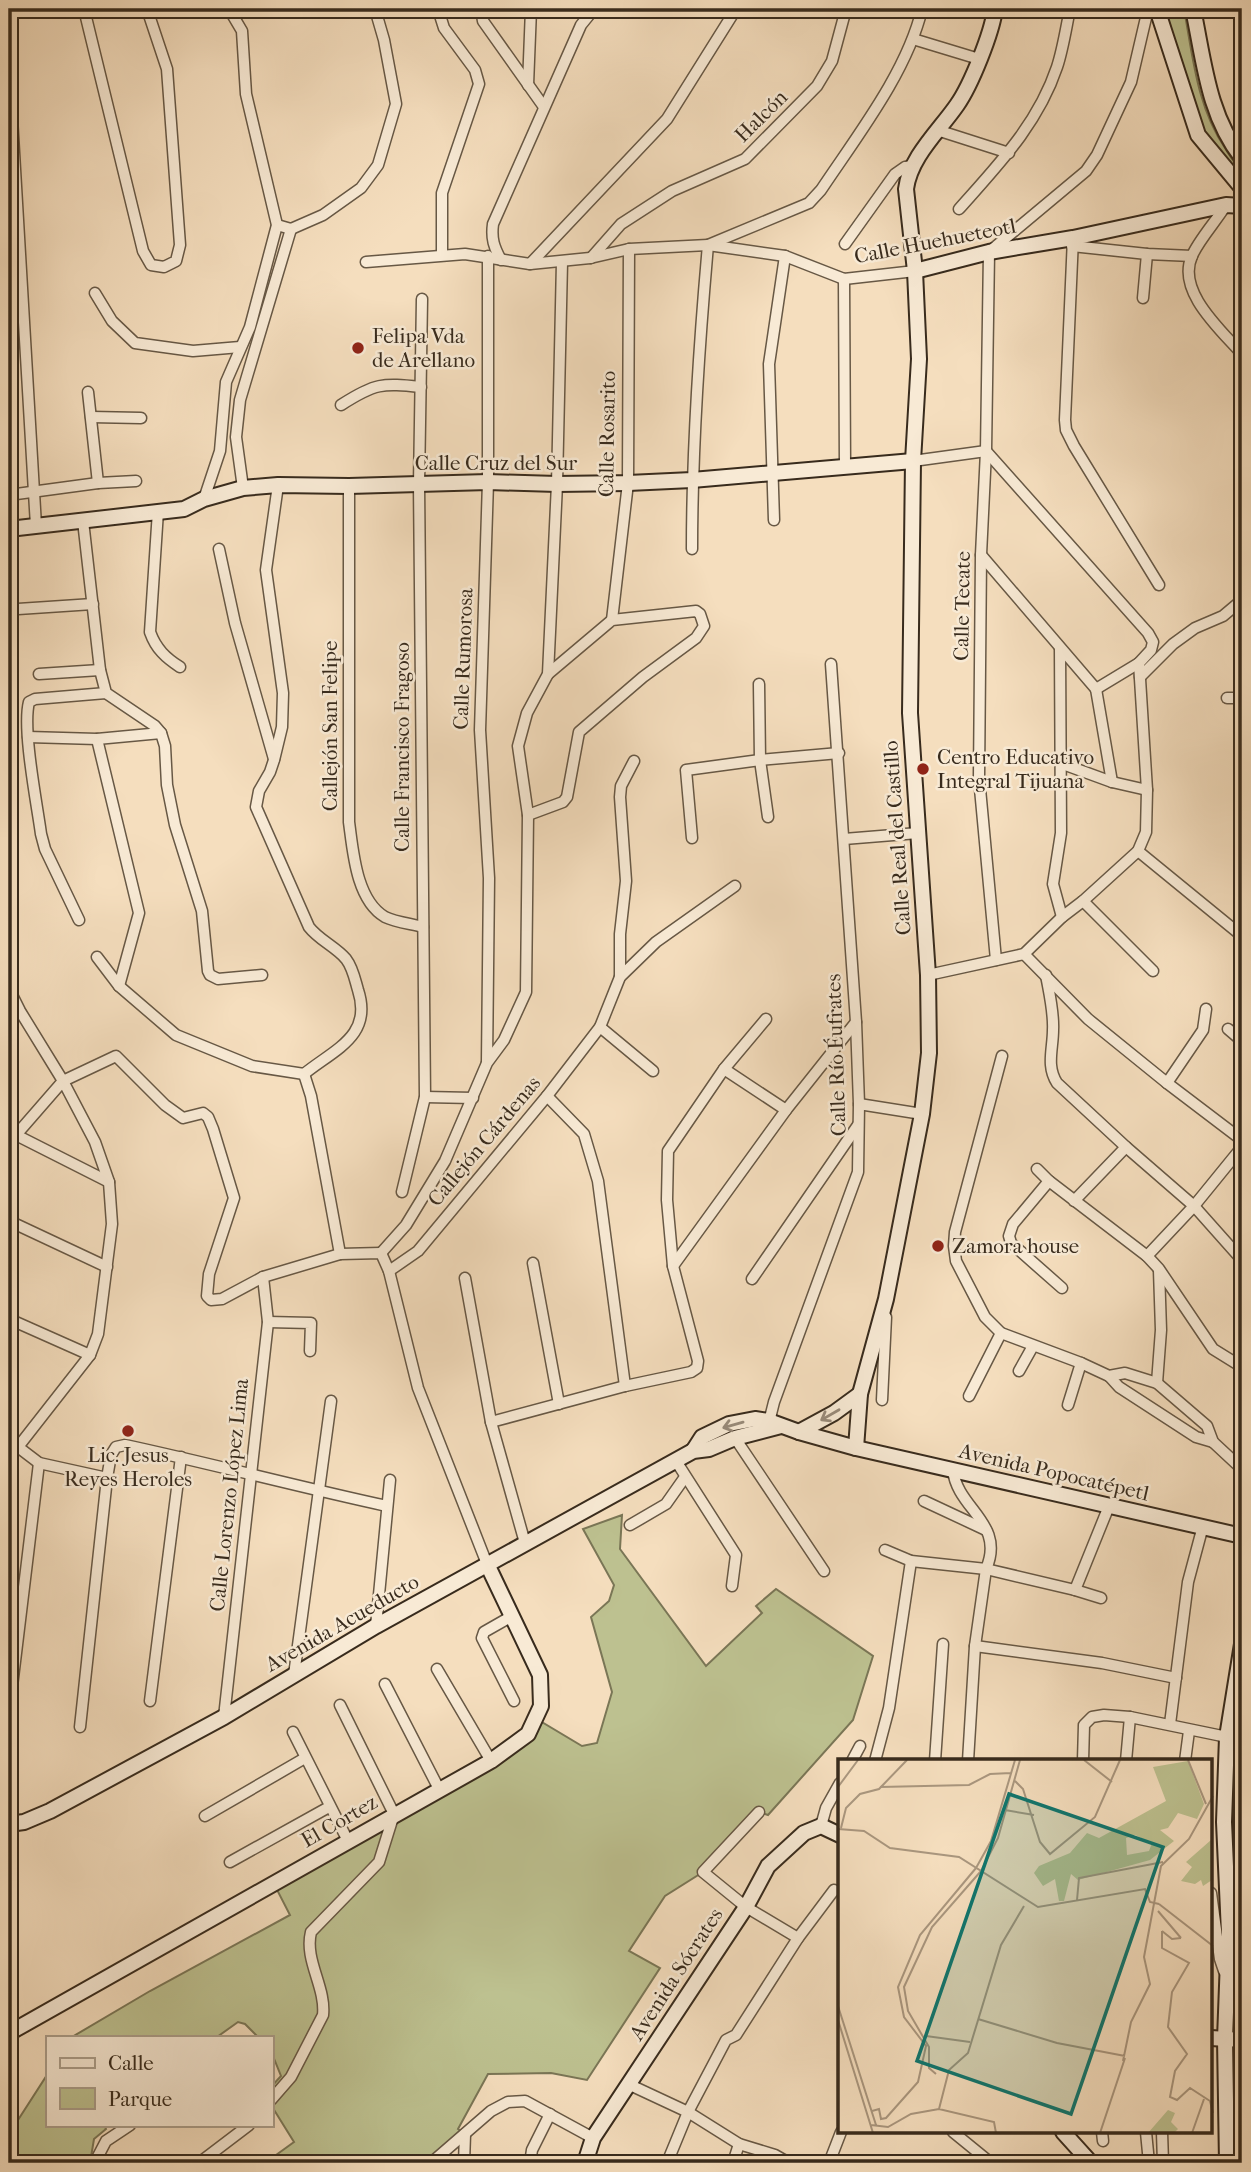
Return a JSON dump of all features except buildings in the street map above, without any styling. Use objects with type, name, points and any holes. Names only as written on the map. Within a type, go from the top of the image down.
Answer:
[{"type":"street","points":[[85,9],[143,251],[151,265],[164,267],[176,261],[180,245],[167,69],[147,9]]},
{"type":"street","points":[[204,499],[220,451],[226,382],[250,327],[278,225],[246,94],[242,31],[229,9]]},
{"type":"street","points":[[278,225],[291,229],[323,215],[361,188],[378,165],[396,104],[375,9]]},
{"type":"street","points":[[438,9],[444,28],[475,70],[479,84],[442,193],[442,255]]},
{"type":"street","points":[[481,9],[483,21],[544,107]]},
{"type":"street","points":[[528,85],[531,9]]},
{"type":"street","points":[[501,260],[493,245],[493,224],[581,25],[593,9]]},
{"type":"street","points":[[530,264],[667,118],[736,9]]},
{"type":"street","name":"Halcón","points":[[590,258],[621,224],[672,191],[745,159],[817,86],[832,61],[846,9]]},
{"type":"street","points":[[692,549],[692,480],[699,337],[708,245],[809,203],[821,190],[883,96],[913,39],[922,9]]},
{"type":"street","points":[[845,244],[895,174],[905,167],[913,166],[958,103],[987,39],[995,9]]},
{"type":"street","points":[[959,209],[1009,153],[1032,122],[1057,67],[1070,9]]},
{"type":"street","points":[[1156,9],[1198,135],[1242,189],[1226,205],[1192,256],[1188,276],[1190,285],[1207,315],[1242,354]]},
{"type":"street","points":[[989,252],[1086,171],[1097,155],[1131,82],[1156,9]]},
{"type":"street","points":[[1193,9],[1211,99],[1223,131],[1242,158]]},
{"type":"street","points":[[913,39],[979,59]]},
{"type":"street","points":[[9,67],[36,526]]},
{"type":"street","points":[[937,130],[1009,153]]},
{"type":"street","name":"Calle Real del Castillo","points":[[856,1448],[860,1394],[886,1299],[922,1114],[929,1053],[928,975],[910,713],[913,461],[919,359],[915,271],[906,189],[913,166]]},
{"type":"street","name":"Calle Huehueteotl","points":[[366,262],[465,254],[530,264],[590,258],[629,249],[708,245],[785,256],[844,279],[915,271],[989,252],[1072,242],[1226,205],[1242,206]]},
{"type":"street","points":[[243,488],[236,437],[240,400],[291,229]]},
{"type":"street","points":[[1159,585],[1066,430],[1072,242],[1147,254],[1192,256]]},
{"type":"street","name":"Calle Rosarito","points":[[612,620],[628,483],[629,249]]},
{"type":"street","name":"Calle Tecate","points":[[989,252],[986,451],[981,555],[979,778],[996,960]]},
{"type":"street","points":[[1143,298],[1147,254]]},
{"type":"street","name":"Calle Rumorosa","points":[[487,1063],[489,878],[480,730],[488,482],[488,256]]},
{"type":"street","points":[[774,520],[769,364],[785,256]]},
{"type":"street","points":[[548,674],[557,484],[562,262]]},
{"type":"street","points":[[844,279],[845,467]]},
{"type":"street","points":[[95,293],[113,321],[135,343],[192,351],[240,347]]},
{"type":"street","name":"Calle Francisco Fragoso","points":[[402,1192],[425,1097],[419,484],[422,299]]},
{"type":"street","points":[[341,405],[367,388],[393,384],[421,387]]},
{"type":"street","points":[[88,392],[98,483]]},
{"type":"street","points":[[225,399],[240,400]]},
{"type":"street","points":[[91,417],[141,418]]},
{"type":"street","points":[[986,451],[1148,633],[1153,642],[1151,650],[1139,663],[1096,689]]},
{"type":"street","name":"Calle Cruz del Sur","points":[[9,529],[184,509],[204,499],[243,488],[278,485],[488,482],[557,484],[692,480],[913,461],[986,451]]},
{"type":"street","points":[[9,495],[98,483],[136,481]]},
{"type":"street","points":[[97,957],[119,986],[176,1035],[252,1066],[304,1074],[352,1037],[360,1024],[363,1012],[360,996],[348,961],[317,937],[309,927],[256,807],[259,791],[274,760],[282,727],[283,693],[266,570],[278,485]]},
{"type":"street","name":"Callejón San Felipe","points":[[349,486],[349,822],[354,864],[368,901],[386,917],[423,926]]},
{"type":"street","points":[[158,511],[150,632],[159,650],[180,667]]},
{"type":"street","points":[[83,522],[100,670],[106,693]]},
{"type":"street","points":[[219,549],[235,623],[274,760]]},
{"type":"street","points":[[981,555],[1096,689],[1112,782]]},
{"type":"street","points":[[1140,677],[1173,644],[1195,628],[1223,616],[1242,600]]},
{"type":"street","points":[[18,609],[93,604]]},
{"type":"street","points":[[16,1135],[63,1081],[116,1056],[165,1105],[183,1118],[203,1114],[208,1117],[214,1129],[234,1198],[209,1274],[207,1296],[211,1300],[222,1299],[263,1277],[340,1254],[381,1253],[405,1225],[445,1161],[487,1063],[503,1040],[526,992],[528,815],[519,746],[527,713],[548,674],[612,620],[695,611],[701,614],[704,626],[696,638],[643,677],[579,732],[567,797],[563,802],[528,815]]},
{"type":"street","points":[[1060,648],[1060,833],[1054,884],[1062,917]]},
{"type":"street","points":[[928,975],[1024,954],[1138,851],[1146,832],[1147,790],[1139,663]]},
{"type":"street","name":"Calle Río Éufrates","points":[[772,1425],[858,1172],[856,1022],[831,664]]},
{"type":"street","points":[[39,674],[100,670]]},
{"type":"street","points":[[759,684],[760,760],[768,817]]},
{"type":"street","points":[[79,920],[41,834],[28,737],[28,708],[29,702],[35,699],[106,693],[155,726],[161,733],[175,825],[202,911],[210,975],[218,979],[262,975]]},
{"type":"street","points":[[1227,698],[1242,698]]},
{"type":"street","points":[[28,737],[97,739],[161,733]]},
{"type":"street","points":[[97,739],[139,913],[119,986]]},
{"type":"street","points":[[692,838],[686,770],[839,753]]},
{"type":"street","points":[[620,977],[620,934],[626,881],[620,797],[621,786],[635,761]]},
{"type":"street","points":[[1060,763],[1112,782],[1147,790]]},
{"type":"street","points":[[844,839],[918,833]]},
{"type":"street","points":[[1138,851],[1242,936]]},
{"type":"street","name":"Callejón Cárdenas","points":[[389,1271],[418,1251],[547,1096],[600,1027],[620,977],[656,942],[736,886]]},
{"type":"street","points":[[1083,901],[1153,971]]},
{"type":"street","points":[[1024,954],[1088,1018],[1242,1140]]},
{"type":"street","points":[[1046,975],[1054,1028],[1050,1066],[1052,1075],[1063,1090],[1194,1206],[1242,1260]]},
{"type":"street","points":[[9,989],[95,1142],[109,1182],[112,1224],[98,1334],[90,1355],[18,1447]]},
{"type":"street","points":[[1167,1083],[1203,1030],[1206,1009]]},
{"type":"street","points":[[491,1422],[625,1386],[691,1372],[697,1368],[698,1361],[673,1266],[667,1200],[668,1151],[724,1069],[766,1019]]},
{"type":"street","points":[[673,1266],[786,1110],[856,1022]]},
{"type":"street","points":[[600,1027],[653,1071]]},
{"type":"street","points":[[1228,1030],[1242,1041]]},
{"type":"street","points":[[1002,1056],[955,1232],[954,1246],[956,1261],[985,1317],[1002,1333],[1109,1376],[1119,1387],[1196,1437],[1213,1442]]},
{"type":"street","points":[[724,1069],[786,1110]]},
{"type":"street","points":[[304,1074],[311,1096],[340,1254]]},
{"type":"street","points":[[547,1096],[584,1133],[598,1181],[625,1386]]},
{"type":"street","points":[[425,1097],[473,1098]]},
{"type":"street","points":[[859,1104],[922,1114]]},
{"type":"street","points":[[9,1125],[16,1135],[109,1182]]},
{"type":"street","points":[[752,1279],[858,1125]]},
{"type":"street","points":[[1074,1201],[1126,1147]]},
{"type":"street","points":[[1147,1256],[1194,1206],[1242,1147]]},
{"type":"street","points":[[1037,1169],[1074,1201],[1147,1256],[1159,1269],[1213,1349],[1242,1367]]},
{"type":"street","points":[[1049,1181],[1013,1224],[1009,1236],[1011,1243],[1062,1288]]},
{"type":"street","points":[[9,1221],[107,1267]]},
{"type":"street","points":[[381,1253],[389,1271],[418,1388],[487,1564]]},
{"type":"street","points":[[533,1263],[559,1404]]},
{"type":"street","points":[[1157,1383],[1161,1330],[1159,1269]]},
{"type":"street","name":"Calle Lorenzo López Lima","points":[[224,1717],[268,1322],[263,1277]]},
{"type":"street","points":[[465,1278],[491,1422],[526,1543]]},
{"type":"street","points":[[882,1400],[886,1299]]},
{"type":"street","points":[[9,1319],[90,1355]]},
{"type":"street","points":[[268,1322],[311,1323],[310,1351]]},
{"type":"street","points":[[969,1396],[1002,1333]]},
{"type":"street","points":[[1019,1371],[1033,1346]]},
{"type":"street","points":[[1068,1405],[1081,1363]]},
{"type":"street","points":[[1109,1376],[1125,1373],[1157,1383],[1207,1426],[1213,1442],[1242,1469]]},
{"type":"street","points":[[799,1432],[834,1413],[860,1394]]},
{"type":"street","points":[[294,1675],[331,1401]]},
{"type":"street","name":"Avenida Acueducto","points":[[693,1451],[702,1437],[729,1424],[755,1419],[856,1448]]},
{"type":"street","name":"Avenida Acueducto","points":[[9,1824],[23,1822],[50,1811],[224,1717],[376,1626],[693,1451],[709,1449],[772,1425]]},
{"type":"street","points":[[9,1437],[39,1463],[107,1478]]},
{"type":"street","points":[[735,1438],[824,1572]]},
{"type":"street","points":[[80,1727],[107,1478],[111,1455],[117,1447],[125,1445],[181,1457],[387,1506]]},
{"type":"street","name":"Avenida Popocatépetl","points":[[856,1448],[1242,1536]]},
{"type":"street","points":[[149,1701],[181,1457]]},
{"type":"street","points":[[676,1461],[736,1555],[732,1586]]},
{"type":"street","points":[[9,1711],[39,1463]]},
{"type":"street","points":[[953,1470],[958,1489],[981,1517],[991,1550],[975,1646],[968,1759]]},
{"type":"street","points":[[630,1525],[666,1504],[685,1477]]},
{"type":"street","points":[[376,1626],[390,1480]]},
{"type":"street","points":[[924,1501],[986,1530]]},
{"type":"street","points":[[1075,1590],[1109,1506]]},
{"type":"street","points":[[1170,1724],[1188,1583],[1203,1527]]},
{"type":"street","points":[[885,1550],[911,1561],[986,1569],[1101,1598]]},
{"type":"street","points":[[876,1759],[889,1708],[911,1561]]},
{"type":"street","name":"El Cortez","points":[[9,2033],[491,1761],[528,1734],[541,1706],[540,1675],[487,1564]]},
{"type":"street","points":[[512,1616],[484,1632],[481,1638],[514,1701]]},
{"type":"street","points":[[935,1759],[943,1644]]},
{"type":"street","points":[[1227,2163],[1218,2038],[1228,1985],[1229,1933],[1218,1822],[1227,1737],[1242,1644]]},
{"type":"street","points":[[975,1646],[1102,1663],[1176,1678]]},
{"type":"street","points":[[438,1669],[491,1761]]},
{"type":"street","points":[[385,1684],[439,1789]]},
{"type":"street","points":[[273,2098],[291,2077],[323,2015],[324,2004],[308,1944],[311,1932],[379,1862],[394,1814],[340,1705]]},
{"type":"street","points":[[1083,1759],[1084,1725],[1092,1717],[1104,1715],[1170,1724],[1189,1731],[1227,1737]]},
{"type":"street","points":[[1126,1759],[1130,1717]]},
{"type":"street","points":[[1185,1759],[1189,1731]]},
{"type":"street","points":[[293,1732],[348,1840]]},
{"type":"street","points":[[853,1759],[860,1746]]},
{"type":"street","points":[[205,1816],[305,1758]]},
{"type":"street","points":[[838,1787],[821,1826],[838,1834]]},
{"type":"street","points":[[230,1862],[329,1807]]},
{"type":"street","points":[[759,1812],[703,1872],[746,1907],[798,1938]]},
{"type":"street","name":"Avenida Sócrates","points":[[585,2163],[593,2138],[746,1907],[768,1866],[804,1833],[821,1826]]},
{"type":"street","points":[[667,2163],[688,2112],[726,2040],[736,2035],[798,1938],[834,1890]]},
{"type":"street","points":[[1212,1900],[1220,1959],[1228,1985]]},
{"type":"street","points":[[1218,2038],[1242,2040]]},
{"type":"street","points":[[628,2084],[688,2112],[739,2144],[775,2155],[789,2163]]},
{"type":"street","points":[[431,2163],[491,2111],[508,2102],[525,2101],[593,2138]]},
{"type":"street","points":[[530,2163],[532,2150],[550,2114]]},
{"type":"street","points":[[100,2162],[106,2141],[128,2126]]},
{"type":"street","points":[[199,2163],[248,2126]]},
{"type":"street","points":[[464,2163],[465,2134]]},
{"type":"street","points":[[829,2163],[840,2134]]},
{"type":"street","points":[[955,2134],[991,2163]]},
{"type":"street","points":[[1065,2134],[1091,2163]]},
{"type":"street","points":[[1146,2134],[1149,2163]]},
{"type":"street","points":[[1162,2134],[1163,2163]]},
{"type":"street","points":[[733,2163],[739,2144]]},
{"type":"green space","points":[[1170,9],[1184,9],[1202,99],[1216,132],[1230,157],[1242,168],[1242,174],[1234,174],[1199,131],[1166,13]]},
{"type":"green space","points":[[622,1515],[620,1549],[706,1666],[762,1613],[756,1606],[776,1589],[873,1656],[853,1720],[768,1815],[759,1812],[703,1872],[665,1896],[629,1951],[660,1968],[587,2080],[551,2073],[488,2074],[458,2129],[465,2134],[431,2163],[265,2163],[294,2142],[273,2108],[273,2085],[281,2076],[273,2056],[273,2036],[257,2036],[245,2024],[238,2022],[218,2036],[74,2036],[290,1915],[273,1882],[491,1761],[535,1718],[582,1746],[597,1743],[612,1692],[591,1617],[609,1601],[614,1585],[583,1529]]},
{"type":"green space","points":[[1242,1688],[1242,1793],[1232,1793],[1233,1743]]},
{"type":"green space","points":[[1238,2051],[1242,2052],[1242,2163],[1233,2163],[1231,2056]]},
{"type":"green space","points":[[46,2077],[46,2126],[104,2126],[106,2129],[94,2139],[90,2163],[9,2163],[9,2134]]},
{"type":"place","name":"Felipa Vda de Arellano","points":[[358,348]]},
{"type":"place","name":"Centro Educativo Integral Tijuana","points":[[923,769]]},
{"type":"place","name":"Zamora house","points":[[938,1246]]},
{"type":"place","name":"Lic. Jesus Reyes Heroles","points":[[128,1431]]}]
